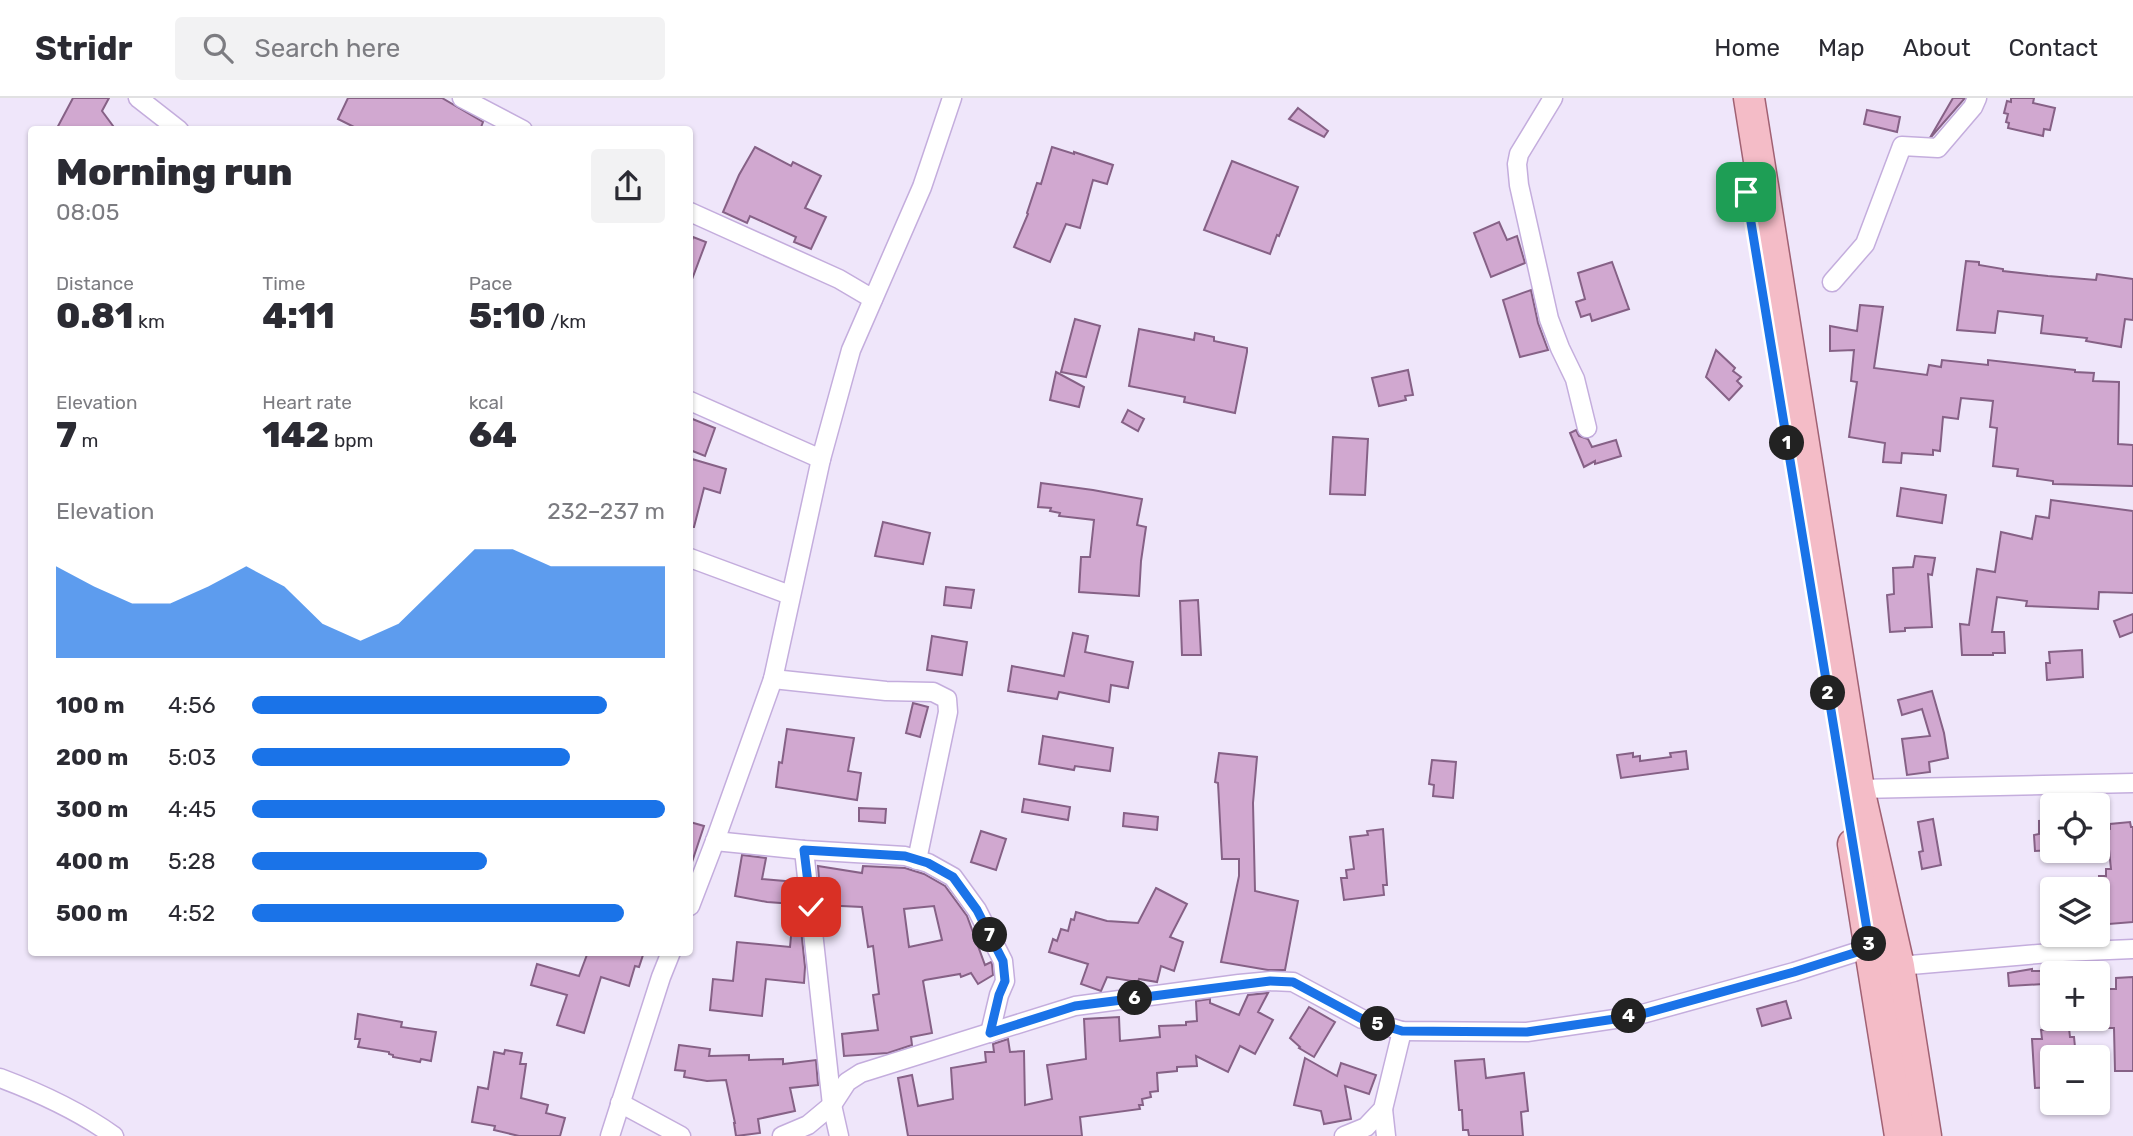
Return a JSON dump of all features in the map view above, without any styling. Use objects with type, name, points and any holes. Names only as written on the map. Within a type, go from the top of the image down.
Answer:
[{"type":"main road","points":[[1730,98],[1900,1136]]},
{"type":"main road","points":[[1749,98],[1859,789],[1899,966],[1926,1136]]},
{"type":"street","points":[[138,98],[174,126]]},
{"type":"street","points":[[463,98],[516,126]]},
{"type":"street","points":[[693,898],[773,679],[821,459],[851,350],[922,187],[952,98]]},
{"type":"street","points":[[1553,98],[1519,154],[1517,164],[1549,318],[1575,379],[1587,428]]},
{"type":"street","points":[[1832,282],[1865,244],[1902,146],[1938,148],[1973,107],[1977,98]]},
{"type":"street","points":[[693,213],[839,279],[873,299]]},
{"type":"street","points":[[693,402],[821,459]]},
{"type":"street","points":[[693,559],[790,595]]},
{"type":"street","points":[[773,679],[886,691],[933,692],[947,699],[948,712],[917,860]]},
{"type":"street","points":[[1859,789],[2133,783]]},
{"type":"street","points":[[715,841],[905,856],[928,863],[953,877],[977,910],[1003,961],[1005,981],[990,1033]]},
{"type":"street","points":[[804,850],[832,1105],[839,1136]]},
{"type":"street","points":[[782,1136],[808,1125],[832,1105],[847,1082],[861,1073],[1075,1006],[1270,981],[1293,982],[1362,1019],[1402,1031],[1527,1032],[1635,1016],[1870,948]]},
{"type":"street","points":[[1899,966],[2062,952],[2133,949]]},
{"type":"street","points":[[610,1136],[670,956]]},
{"type":"street","points":[[1386,1136],[1383,1109],[1402,1031]]},
{"type":"street","points":[[0,1078],[38,1092],[114,1136]]},
{"type":"street","points":[[620,1103],[681,1136]]},
{"type":"street","points":[[1344,1136],[1366,1126],[1383,1109]]},
{"type":"building","points":[[73,98],[109,98],[102,111],[113,126],[58,126]]},
{"type":"building","points":[[348,98],[442,98],[483,122],[482,126],[352,126],[338,119]]},
{"type":"building","points":[[1953,98],[1965,98],[1931,136]]},
{"type":"building","points":[[2011,98],[2034,98],[2033,103],[2055,108],[2050,130],[2044,129],[2043,136],[2008,128],[2008,114],[2004,113],[2007,101],[2011,102]]},
{"type":"building","points":[[1298,108],[1328,131],[1324,137],[1289,119]]},
{"type":"building","points":[[1867,110],[1900,117],[1897,132],[1864,124]]},
{"type":"building","points":[[755,147],[791,166],[793,162],[821,176],[805,208],[826,217],[811,249],[794,242],[796,237],[750,216],[747,223],[723,212]]},
{"type":"building","points":[[1052,147],[1113,165],[1107,184],[1093,180],[1080,228],[1066,224],[1050,262],[1014,247],[1037,183],[1041,184]]},
{"type":"building","points":[[1232,161],[1298,187],[1270,254],[1204,230]]},
{"type":"building","points":[[1499,222],[1507,240],[1517,236],[1525,263],[1491,277],[1474,233]]},
{"type":"building","points":[[693,237],[706,242],[693,277]]},
{"type":"building","points":[[1966,261],[1979,262],[1979,265],[2003,271],[2048,276],[2096,280],[2097,274],[2133,279],[2133,320],[2125,319],[2121,347],[2086,341],[2087,338],[2041,333],[2043,316],[1998,311],[1995,333],[1957,330]]},
{"type":"building","points":[[1612,262],[1629,309],[1592,321],[1590,314],[1581,317],[1576,302],[1585,299],[1578,273]]},
{"type":"building","points":[[1531,290],[1538,323],[1548,350],[1520,357],[1503,300]]},
{"type":"building","points":[[1860,305],[1883,307],[1874,368],[1927,375],[1929,365],[1941,367],[1942,360],[1988,365],[1988,360],[2094,373],[2093,381],[2119,382],[2118,444],[2133,445],[2133,486],[2053,484],[2053,481],[2017,476],[2018,469],[1993,466],[1997,428],[1990,427],[1993,401],[1961,398],[1958,419],[1943,417],[1940,451],[1933,450],[1933,455],[1902,453],[1901,463],[1883,462],[1885,443],[1849,437],[1857,382],[1851,381],[1854,350],[1830,351],[1830,326],[1857,331]]},
{"type":"building","points":[[1075,319],[1100,326],[1086,377],[1061,372]]},
{"type":"building","points":[[1139,329],[1194,340],[1195,333],[1214,337],[1214,341],[1247,348],[1235,413],[1184,402],[1185,397],[1129,386]]},
{"type":"building","points":[[1716,350],[1741,377],[1737,381],[1742,386],[1729,400],[1706,377]]},
{"type":"building","points":[[1408,370],[1413,395],[1405,396],[1406,400],[1379,406],[1372,378]]},
{"type":"building","points":[[1056,372],[1084,387],[1079,407],[1050,400]]},
{"type":"building","points":[[1128,410],[1144,419],[1138,431],[1122,422]]},
{"type":"building","points":[[693,419],[715,428],[705,456],[693,451]]},
{"type":"building","points":[[1576,430],[1579,436],[1588,439],[1592,447],[1616,440],[1621,456],[1595,464],[1595,461],[1584,467],[1570,433]]},
{"type":"building","points":[[1333,437],[1368,439],[1365,495],[1330,494]]},
{"type":"building","points":[[693,459],[726,469],[720,493],[704,488],[694,527]]},
{"type":"building","points":[[1041,483],[1142,499],[1137,525],[1146,527],[1139,596],[1079,592],[1081,557],[1090,557],[1094,520],[1059,516],[1060,513],[1050,511],[1051,508],[1038,507]]},
{"type":"building","points":[[1901,488],[1946,495],[1942,523],[1897,516]]},
{"type":"building","points":[[2051,500],[2133,511],[2133,593],[2099,592],[2098,609],[2026,606],[2027,601],[1997,597],[1992,632],[2004,632],[2005,653],[1962,655],[1960,624],[1969,625],[1977,569],[1995,572],[2001,532],[2032,539],[2036,516],[2049,518]]},
{"type":"building","points":[[883,522],[930,533],[923,564],[875,556]]},
{"type":"building","points":[[1915,556],[1935,558],[1932,575],[1928,574],[1932,627],[1905,628],[1905,631],[1890,632],[1887,595],[1894,594],[1893,568],[1913,567]]},
{"type":"building","points":[[946,587],[974,590],[971,608],[944,605]]},
{"type":"building","points":[[1198,600],[1201,655],[1182,655],[1180,601]]},
{"type":"building","points":[[2133,614],[2133,632],[2120,637],[2114,621]]},
{"type":"building","points":[[1073,633],[1088,636],[1085,652],[1133,662],[1128,688],[1111,685],[1109,702],[1059,692],[1057,699],[1008,691],[1012,666],[1064,676]]},
{"type":"building","points":[[932,636],[967,642],[962,675],[927,670]]},
{"type":"building","points":[[2082,650],[2083,677],[2047,680],[2046,663],[2050,663],[2049,652]]},
{"type":"building","points":[[1932,691],[1948,758],[1929,762],[1930,772],[1907,775],[1902,739],[1930,736],[1922,709],[1902,715],[1898,700]]},
{"type":"building","points":[[913,703],[928,707],[920,737],[906,733]]},
{"type":"building","points":[[787,729],[854,738],[848,771],[861,773],[857,800],[776,787]]},
{"type":"building","points":[[1043,736],[1113,748],[1110,771],[1075,766],[1074,770],[1039,764]]},
{"type":"building","points":[[1686,751],[1688,769],[1621,778],[1617,755],[1633,753],[1633,757],[1640,756],[1640,761],[1671,757],[1670,753]]},
{"type":"building","points":[[1219,753],[1257,757],[1253,803],[1255,891],[1298,901],[1285,970],[1268,970],[1221,962],[1239,876],[1239,859],[1222,859],[1218,783],[1215,782]]},
{"type":"building","points":[[1432,760],[1456,762],[1453,798],[1433,796],[1434,785],[1429,784]]},
{"type":"building","points":[[1024,799],[1070,807],[1068,820],[1022,812]]},
{"type":"building","points":[[859,808],[886,809],[885,823],[859,821]]},
{"type":"building","points":[[1124,813],[1158,817],[1157,830],[1123,826]]},
{"type":"building","points":[[1933,819],[1941,865],[1922,869],[1919,852],[1923,851],[1918,822]]},
{"type":"building","points":[[2039,821],[2040,851],[2035,851],[2034,835],[2039,834]]},
{"type":"building","points":[[2130,822],[2133,827],[2133,922],[2110,924],[2110,877],[2099,876],[2106,876],[2106,869],[2111,869],[2110,824]]},
{"type":"building","points":[[693,823],[704,826],[693,859]]},
{"type":"building","points":[[1383,829],[1387,885],[1383,885],[1384,895],[1344,900],[1341,878],[1347,878],[1346,870],[1354,869],[1350,837],[1368,835],[1367,831]]},
{"type":"building","points":[[981,831],[1006,839],[996,870],[971,862]]},
{"type":"building","points":[[742,855],[766,858],[762,879],[796,882],[805,967],[804,983],[766,979],[762,1016],[710,1010],[713,979],[733,981],[737,942],[790,947],[794,904],[735,896]]},
{"type":"building","points":[[818,866],[862,873],[863,866],[905,868],[924,874],[945,886],[967,916],[985,965],[991,962],[992,964],[993,975],[978,984],[971,973],[961,977],[960,974],[923,981],[932,1033],[911,1037],[912,1045],[888,1053],[844,1056],[842,1034],[878,1030],[873,995],[879,994],[873,946],[868,947],[862,907],[821,905]],"holes":[[[934,906],[942,940],[909,947],[904,909]]]},
{"type":"building","points":[[1156,888],[1187,904],[1170,937],[1183,942],[1174,971],[1161,966],[1157,982],[1107,977],[1101,991],[1081,984],[1088,964],[1049,952],[1053,939],[1057,941],[1061,929],[1068,931],[1076,912],[1107,921],[1138,923]]},
{"type":"building","points":[[586,956],[643,956],[639,967],[635,966],[629,986],[601,977],[584,1033],[557,1025],[567,995],[531,985],[537,964],[579,976]]},
{"type":"building","points":[[2032,969],[2040,971],[2040,984],[2009,986],[2008,973]]},
{"type":"building","points":[[2133,977],[2133,1071],[2115,1071],[2114,1028],[2110,1028],[2110,989],[2116,989],[2116,978]]},
{"type":"building","points":[[1268,993],[1258,1012],[1273,1020],[1255,1054],[1240,1046],[1228,1072],[1196,1056],[1197,1066],[1177,1067],[1177,1071],[1157,1073],[1158,1091],[1150,1092],[1151,1097],[1142,1099],[1143,1105],[1139,1105],[1140,1109],[1080,1117],[1082,1136],[908,1136],[898,1078],[912,1075],[918,1106],[953,1099],[951,1068],[986,1062],[985,1052],[994,1052],[993,1044],[1008,1039],[1010,1052],[1024,1051],[1025,1105],[1052,1099],[1047,1065],[1086,1059],[1084,1019],[1119,1017],[1120,1041],[1160,1037],[1159,1026],[1186,1025],[1186,1022],[1197,1021],[1196,1001],[1210,999],[1210,1003],[1239,1015],[1248,995]]},
{"type":"building","points":[[1786,1001],[1791,1018],[1762,1026],[1757,1009]]},
{"type":"building","points":[[1309,1007],[1335,1022],[1314,1057],[1299,1048],[1290,1038]]},
{"type":"building","points":[[358,1014],[402,1022],[401,1027],[436,1032],[431,1061],[421,1059],[420,1062],[393,1057],[389,1052],[358,1047],[360,1039],[355,1039]]},
{"type":"building","points":[[2041,1031],[2069,1031],[2070,1037],[2074,1037],[2075,1045],[2040,1045],[2040,1088],[2035,1088],[2032,1039],[2042,1039]]},
{"type":"building","points":[[679,1045],[710,1049],[709,1056],[749,1055],[749,1060],[783,1059],[783,1064],[816,1060],[818,1085],[790,1088],[795,1111],[758,1119],[760,1133],[736,1136],[726,1080],[707,1081],[684,1077],[685,1071],[675,1070]]},
{"type":"building","points":[[505,1050],[522,1053],[520,1064],[526,1064],[521,1098],[548,1105],[546,1113],[565,1118],[560,1136],[519,1136],[494,1130],[495,1126],[472,1122],[478,1087],[488,1089],[494,1052],[504,1054]]},
{"type":"building","points":[[1305,1058],[1337,1076],[1341,1063],[1376,1075],[1369,1094],[1345,1086],[1351,1119],[1324,1124],[1321,1111],[1294,1105]]},
{"type":"building","points":[[1484,1059],[1486,1078],[1524,1073],[1528,1111],[1521,1112],[1523,1136],[1469,1136],[1468,1130],[1463,1130],[1455,1061]]},
{"type":"route","points":[[811,907],[804,850],[905,856],[928,863],[953,877],[977,910],[1003,961],[1005,981],[990,1033],[1075,1006],[1270,981],[1293,982],[1362,1019],[1402,1031],[1527,1032],[1635,1016],[1870,948],[1746,192]]}]
